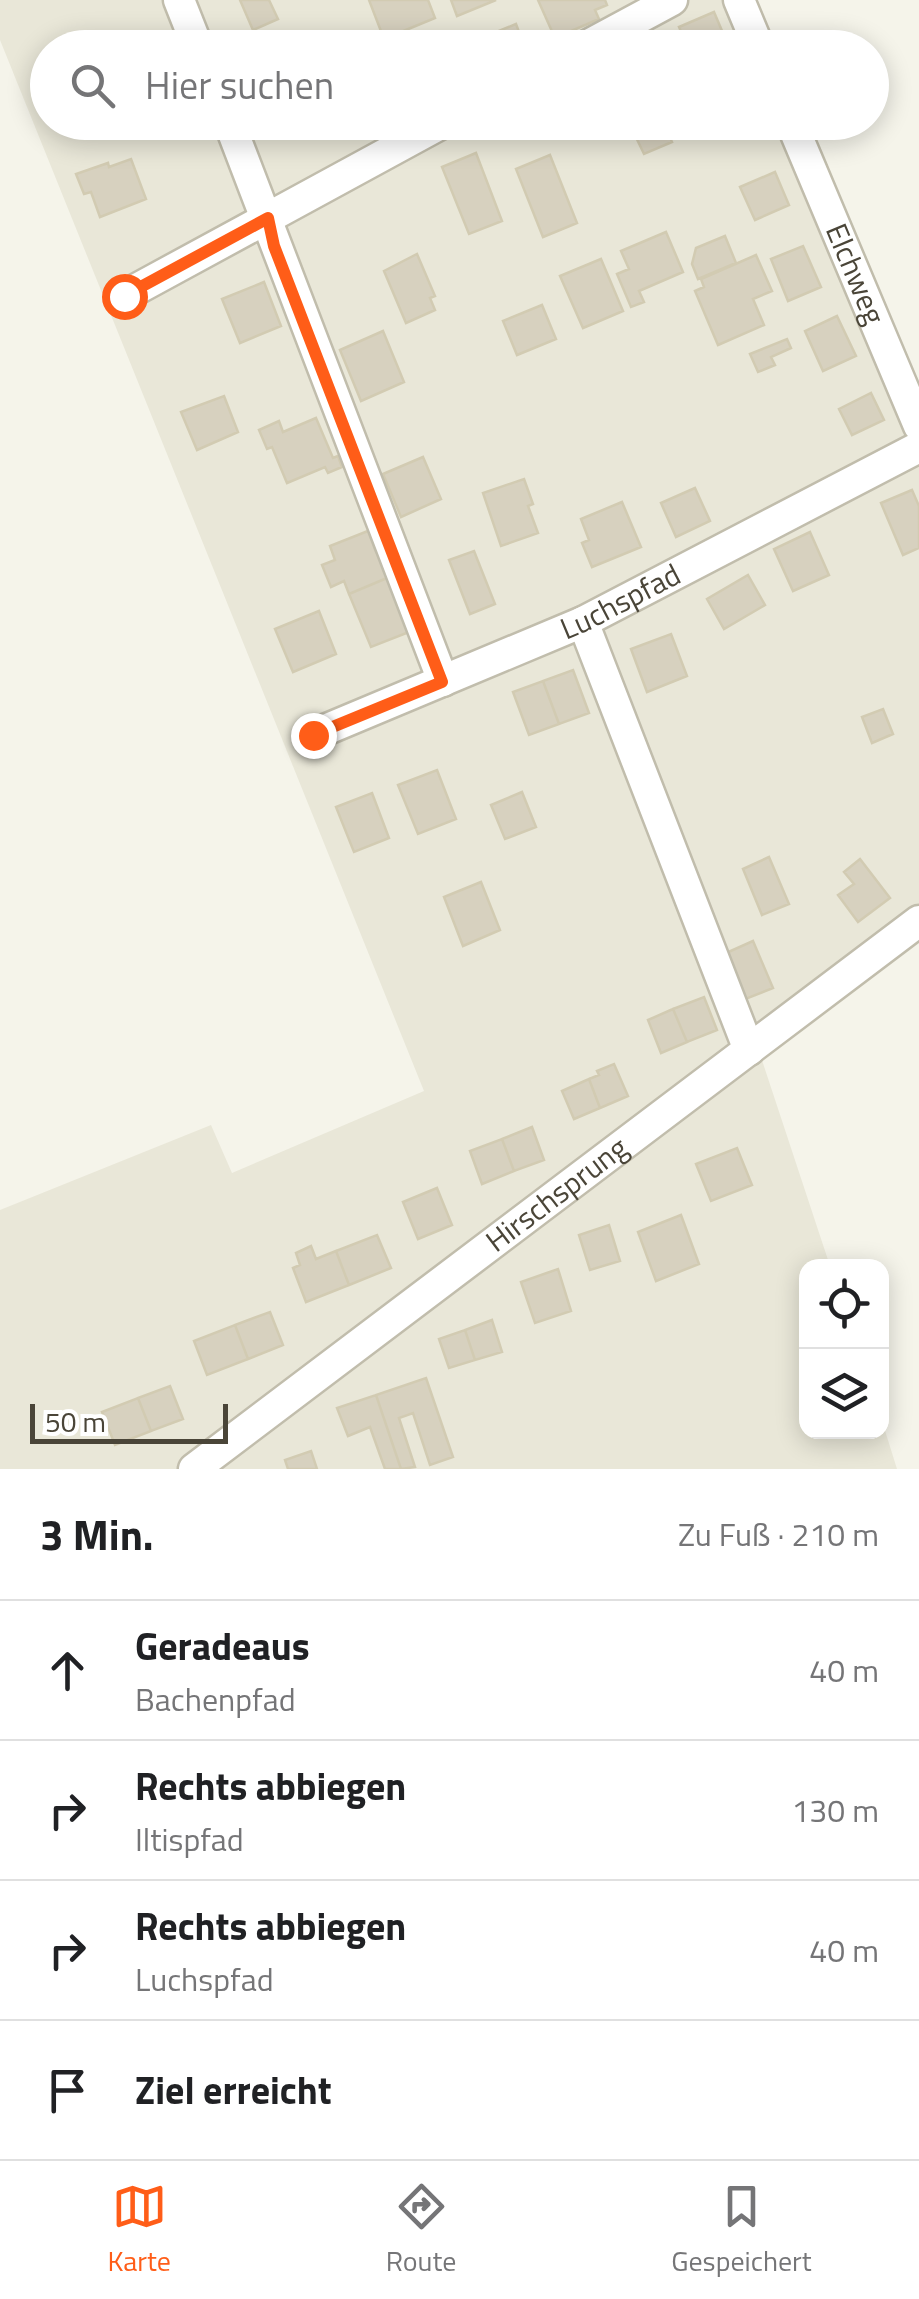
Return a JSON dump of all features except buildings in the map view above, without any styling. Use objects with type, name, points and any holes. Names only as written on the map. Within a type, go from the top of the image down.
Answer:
[{"type":"street","points":[[179,0],[191,30]]},
{"type":"street","points":[[617,30],[672,0]]},
{"type":"street","points":[[739,0],[752,30]]},
{"type":"street","points":[[236,140],[442,682]]},
{"type":"street","points":[[124,296],[411,140]]},
{"type":"street","name":"Elchweg","points":[[799,140],[919,426]]},
{"type":"street","name":"Luchspfad","points":[[313,735],[583,622],[919,446]]},
{"type":"street","points":[[583,622],[749,1050]]},
{"type":"street","name":"Hirschsprung","points":[[194,1469],[919,920]]},
{"type":"shaded area","points":[[0,0],[727,0],[740,30],[30,30],[30,114],[0,40]]},
{"type":"shaded area","points":[[40,140],[787,140],[919,447],[919,905],[752,1030],[828,1259],[799,1259],[799,1439],[888,1439],[897,1469],[0,1469],[0,1210],[211,1125],[232,1173],[424,1091]]},
{"type":"route","points":[[124,296],[268,218],[274,246],[442,682],[313,735]]}]
